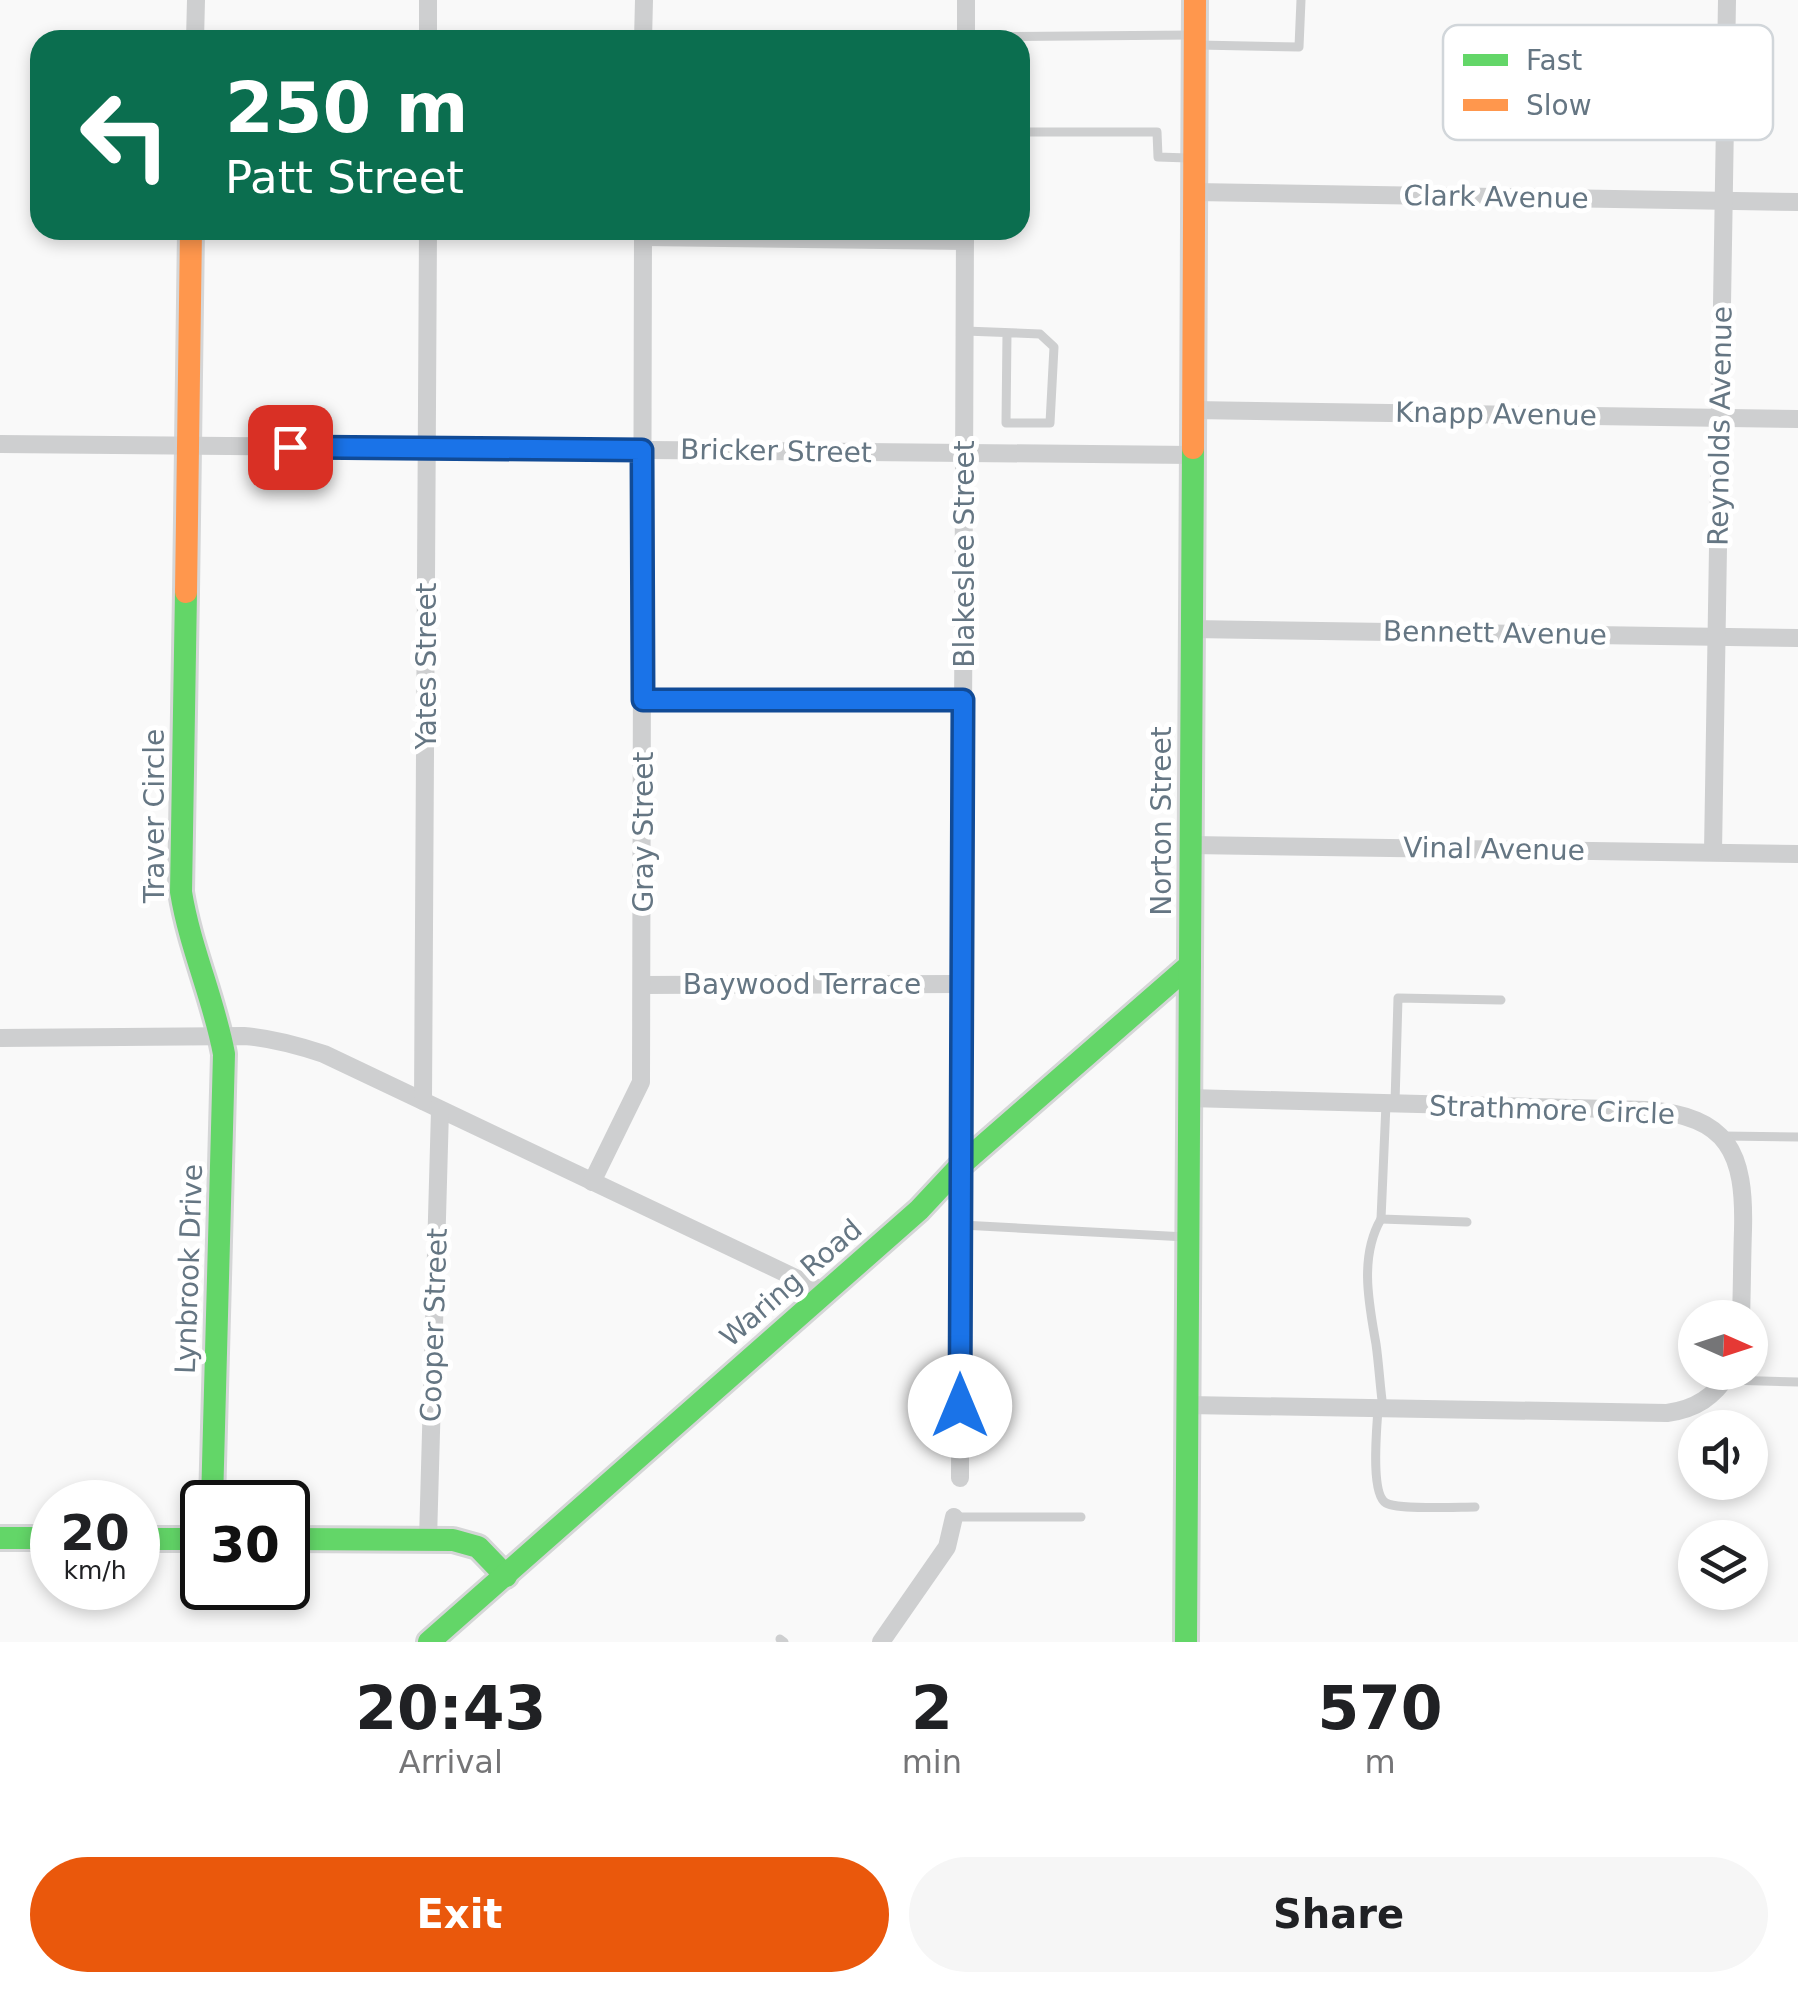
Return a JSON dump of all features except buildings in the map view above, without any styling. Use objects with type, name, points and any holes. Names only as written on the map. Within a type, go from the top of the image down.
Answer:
[{"type":"street","points":[[195,30],[196,0]]},
{"type":"street","points":[[428,0],[428,30]]},
{"type":"street","points":[[644,0],[644,30]]},
{"type":"street","points":[[966,0],[966,30]]},
{"type":"street","name":"Norton Street","points":[[1186,1642],[1195,0]]},
{"type":"street","name":"Reynolds Avenue","points":[[1727,0],[1727,25]]},
{"type":"street","name":"Reynolds Avenue","points":[[1713,852],[1725,140]]},
{"type":"street","name":"Clark Avenue","points":[[1194,192],[1798,202]]},
{"type":"street","name":"Traver Circle","points":[[191,240],[181,892],[192,949],[221,1036]]},
{"type":"street","name":"Yates Street","points":[[423,1101],[428,240]]},
{"type":"street","name":"Gray Street","points":[[592,1182],[641,1082],[643,240]]},
{"type":"street","name":"Blakeslee Street","points":[[960,1478],[966,240]]},
{"type":"street","name":"Knapp Avenue","points":[[1193,410],[1798,419]]},
{"type":"street","name":"Bricker Street","points":[[0,444],[1193,455]]},
{"type":"street","name":"Bennett Avenue","points":[[1192,629],[1798,638]]},
{"type":"street","points":[[643,700],[963,700]]},
{"type":"street","name":"Vinal Avenue","points":[[1191,844],[1798,854]]},
{"type":"street","name":"Waring Road","points":[[443,1637],[506,1576],[919,1210],[962,1164],[1190,965]]},
{"type":"street","name":"Baywood Terrace","points":[[642,985],[962,984]]},
{"type":"street","points":[[0,1038],[221,1036],[270,1038],[298,1045],[825,1292]]},
{"type":"street","name":"Lynbrook Drive","points":[[213,1480],[224,1072],[221,1036]]},
{"type":"street","name":"Strathmore Circle","points":[[1190,1098],[1666,1111],[1704,1123],[1721,1136]]},
{"type":"street","name":"Cooper Street","points":[[428,1540],[440,1110]]},
{"type":"street","points":[[1721,1136],[1732,1152],[1743,1186],[1741,1300]]},
{"type":"street","points":[[1188,1404],[1668,1414],[1695,1407],[1716,1390]]},
{"type":"street","points":[[880,1642],[946,1547],[954,1516]]},
{"type":"street","points":[[0,1538],[30,1538]]},
{"type":"street","points":[[310,1540],[453,1540],[478,1548],[506,1576]]},
{"type":"lane","points":[[1030,38],[1195,40],[1299,47],[1301,0]]},
{"type":"lane","points":[[1030,132],[1157,132],[1158,157],[1194,158]]},
{"type":"lane","points":[[965,331],[1040,334],[1054,347],[1050,424],[1006,423],[1007,333]]},
{"type":"lane","points":[[1475,1508],[1403,1506],[1386,1504],[1381,1498],[1376,1468],[1380,1409],[1375,1339],[1369,1314],[1368,1258],[1372,1234],[1381,1220],[1398,998],[1500,1000]]},
{"type":"lane","points":[[1721,1136],[1798,1138]]},
{"type":"lane","points":[[1381,1220],[1467,1222]]},
{"type":"lane","points":[[961,1225],[1189,1237]]},
{"type":"lane","points":[[1768,1379],[1798,1382]]},
{"type":"lane","points":[[954,1516],[1082,1518]]},
{"type":"traffic: fast","points":[[1186,1642],[1193,448]]},
{"type":"traffic: fast","points":[[186,592],[181,892],[224,1054],[213,1480]]},
{"type":"traffic: fast","points":[[429,1642],[1190,965]]},
{"type":"traffic: fast","points":[[0,1538],[30,1538]]},
{"type":"traffic: fast","points":[[160,1539],[180,1539]]},
{"type":"traffic: fast","points":[[310,1539],[453,1540],[478,1547],[506,1576]]},
{"type":"traffic: slow","points":[[1193,448],[1195,0]]},
{"type":"traffic: slow","points":[[186,592],[191,240]]},
{"type":"route","points":[[290,447],[642,450],[643,700],[963,700],[960,1406]]}]
